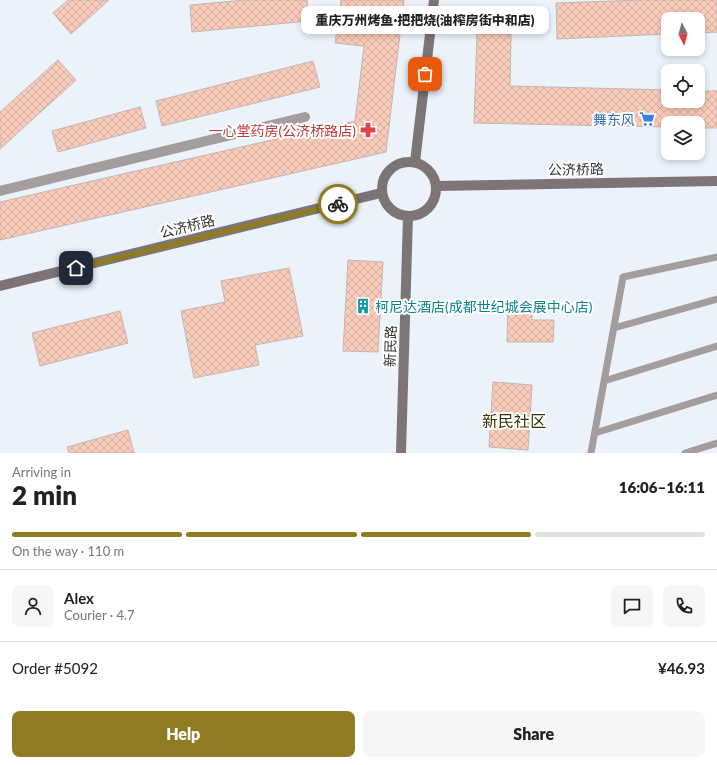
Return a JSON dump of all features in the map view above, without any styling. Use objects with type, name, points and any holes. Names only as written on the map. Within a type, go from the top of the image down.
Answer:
[{"type":"main road","points":[[415,162],[434,0]]},
{"type":"main road","points":[[406,161],[423,165],[429,170],[434,178],[436,186],[436,195],[432,203],[426,210],[418,215],[408,216],[391,210],[384,202],[381,193],[385,175],[390,168],[406,161]]},
{"type":"main road","name":"公济桥路","points":[[436,186],[717,181]]},
{"type":"main road","name":"公济桥路","points":[[0,286],[381,193]]},
{"type":"main road","name":"新民路","points":[[400,453],[408,216]]},
{"type":"street","points":[[0,191],[305,117]]},
{"type":"lane","points":[[591,453],[624,277],[717,256]]},
{"type":"lane","points":[[614,328],[717,299]]},
{"type":"lane","points":[[604,381],[717,346]]},
{"type":"lane","points":[[595,432],[717,395]]},
{"type":"lane","points":[[685,453],[717,443]]},
{"type":"building","points":[[68,0],[109,0],[71,34],[53,13]]},
{"type":"building","points":[[245,0],[307,0],[309,21],[192,32],[190,5]]},
{"type":"building","points":[[341,0],[404,0],[386,152],[0,240],[0,202],[355,121],[364,46],[335,43]]},
{"type":"building","points":[[641,0],[717,0],[717,32],[705,33],[705,12],[661,12],[661,34],[557,39],[556,3]]},
{"type":"building","points":[[477,34],[511,34],[510,86],[661,90],[661,108],[705,108],[705,91],[717,91],[717,128],[705,128],[705,116],[661,116],[661,127],[474,123]]},
{"type":"building","points":[[58,60],[76,80],[0,149],[0,112]]},
{"type":"building","points":[[313,61],[320,87],[162,126],[156,101]]},
{"type":"building","points":[[140,107],[146,128],[58,152],[52,131]]},
{"type":"building","name":"柯尼达酒店(成都世纪城会展中心店)","points":[[348,260],[383,262],[378,352],[343,351]]},
{"type":"building","points":[[289,268],[303,336],[255,345],[259,365],[194,378],[181,311],[225,302],[221,281]]},
{"type":"building","points":[[508,303],[532,303],[532,320],[554,320],[553,342],[507,342]]},
{"type":"building","points":[[120,311],[128,343],[40,366],[32,333]]},
{"type":"building","points":[[493,382],[532,385],[528,450],[489,447]]},
{"type":"building","points":[[128,430],[134,453],[69,453],[67,447]]},
{"type":"way so far","points":[[338,204],[381,193],[385,175],[390,168],[406,161],[415,162],[425,74]]},
{"type":"place","name":"重庆万州烤鱼·把把烧(油榨房街中和店)","points":[[425,74]]},
{"type":"place","name":"舞东风","points":[[647,119]]},
{"type":"place","name":"一心堂药房(公济桥路店)","points":[[368,130]]},
{"type":"place","name":"柯尼达酒店(成都世纪城会展中心店)","points":[[363,306]]},
{"type":"district","name":"新民社区","points":[[514,420]]},
{"type":"route","points":[[76,268],[338,204]]}]
